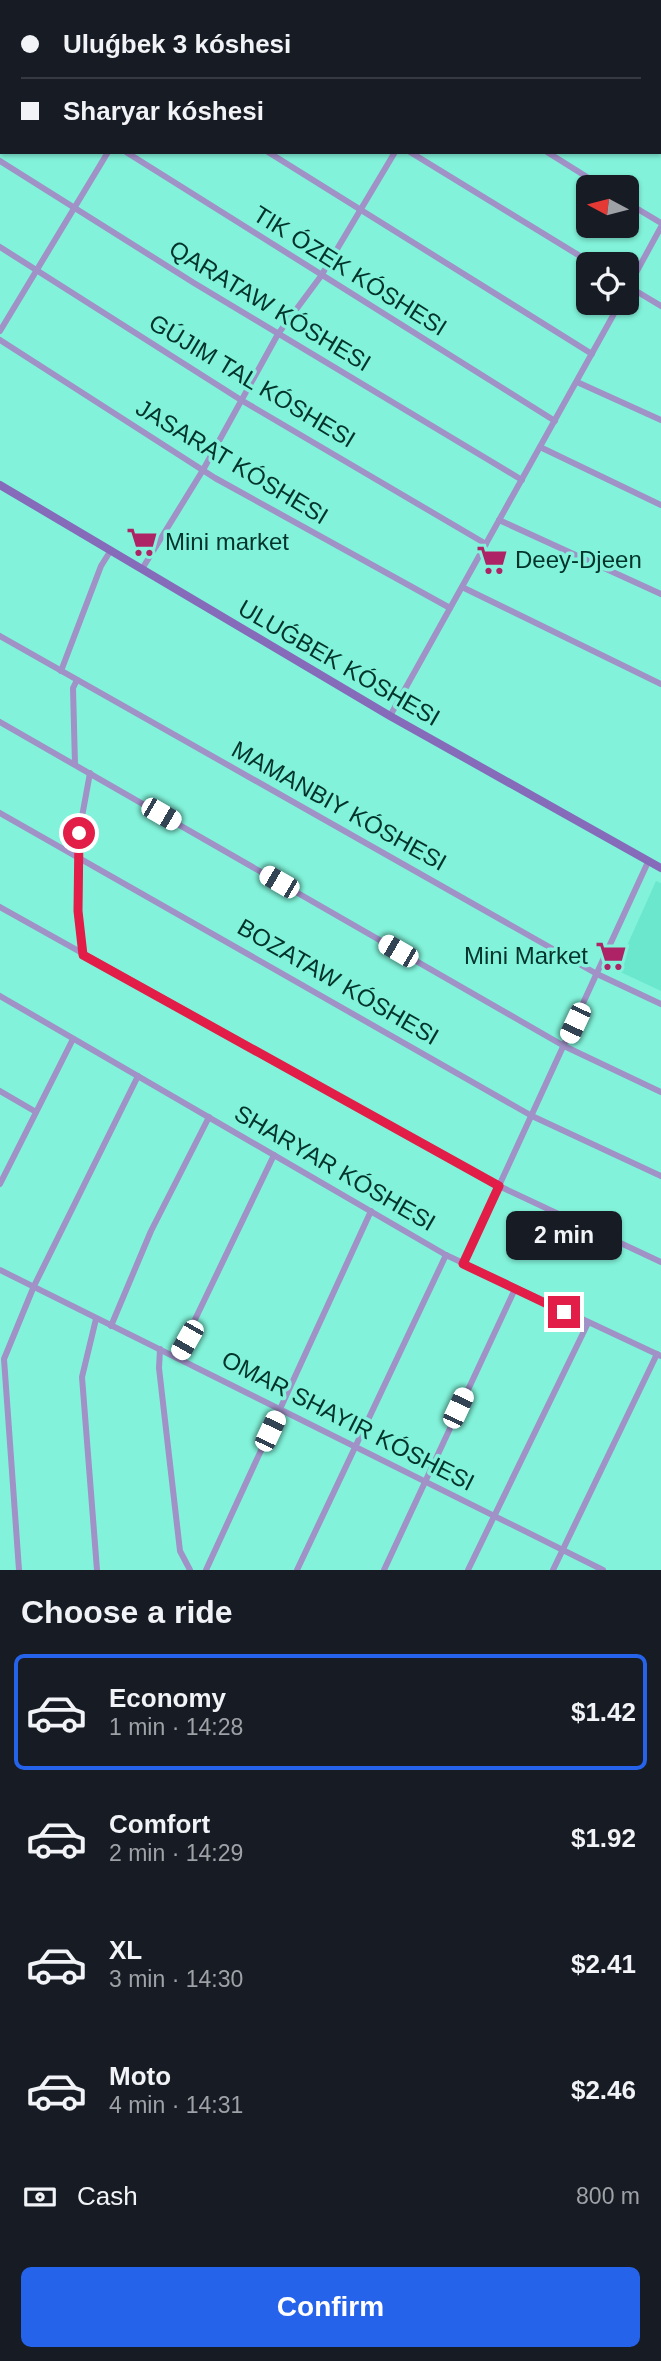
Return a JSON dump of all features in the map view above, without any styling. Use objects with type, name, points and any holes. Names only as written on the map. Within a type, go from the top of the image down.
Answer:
[{"type":"street","points":[[0,331],[107,154]]},
{"type":"street","name":"TIK ÓZEK KÓSHESI","points":[[129,154],[555,421]]},
{"type":"street","points":[[271,154],[592,354]]},
{"type":"street","points":[[142,569],[203,470],[278,334],[321,276],[395,154]]},
{"type":"street","points":[[413,154],[576,254]]},
{"type":"street","points":[[550,154],[584,175]]},
{"type":"street","name":"QARATAW KÓSHESI","points":[[0,161],[278,334],[522,480]]},
{"type":"street","points":[[639,211],[661,225],[639,265]]},
{"type":"street","name":"GÚJIM TAL KÓSHESI","points":[[0,247],[241,400],[486,544]]},
{"type":"street","points":[[639,294],[661,306]]},
{"type":"street","points":[[390,716],[613,315]]},
{"type":"street","name":"JASARAT KÓSHESI","points":[[0,340],[203,470],[450,608]]},
{"type":"street","points":[[577,382],[661,420]]},
{"type":"street","points":[[540,447],[661,505]]},
{"type":"street","name":"ULUǴBEK KÓSHESI","points":[[0,485],[390,716],[661,868]]},
{"type":"street","points":[[499,520],[661,594]]},
{"type":"street","points":[[61,671],[101,566],[111,551]]},
{"type":"street","points":[[462,587],[661,684]]},
{"type":"street","name":"MAMANBIY KÓSHESI","points":[[0,636],[597,974],[661,1004]]},
{"type":"street","points":[[75,764],[73,688],[77,680]]},
{"type":"street","points":[[0,722],[564,1046],[661,1092]]},
{"type":"street","points":[[83,955],[78,911],[79,833],[90,773]]},
{"type":"street","name":"BOZATAW KÓSHESI","points":[[0,813],[532,1116],[661,1176]]},
{"type":"street","points":[[463,1264],[648,862]]},
{"type":"street","points":[[0,907],[499,1186],[661,1262]]},
{"type":"street","name":"SHARYAR KÓSHESI","points":[[0,996],[446,1255],[659,1355]]},
{"type":"street","points":[[0,1184],[73,1039]]},
{"type":"street","points":[[19,1570],[4,1359],[34,1286],[138,1076]]},
{"type":"street","points":[[0,1091],[36,1112]]},
{"type":"street","points":[[111,1326],[151,1231],[209,1117]]},
{"type":"street","points":[[177,1357],[274,1155]]},
{"type":"street","points":[[206,1570],[371,1211]]},
{"type":"street","points":[[297,1570],[446,1255]]},
{"type":"street","points":[[0,1270],[603,1570]]},
{"type":"street","points":[[384,1570],[515,1289]]},
{"type":"street","points":[[96,1319],[82,1377],[97,1570]]},
{"type":"street","points":[[468,1570],[588,1323]]},
{"type":"street","points":[[160,1349],[159,1368],[180,1552],[190,1570]]},
{"type":"street","points":[[553,1570],[659,1355]]},
{"type":"shaded area","points":[[656,881],[661,883],[661,991],[616,970]]},
{"type":"place","name":"Mini market","points":[[142,542]]},
{"type":"place","name":"Deey-Djeen","points":[[492,560]]},
{"type":"place","name":"Mini Market","points":[[611,956]]},
{"type":"route","points":[[79,833],[78,911],[83,935],[83,955],[499,1186],[463,1264],[564,1312]]}]
